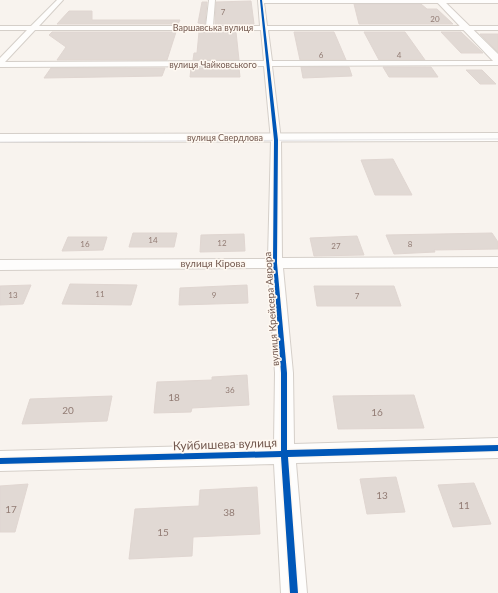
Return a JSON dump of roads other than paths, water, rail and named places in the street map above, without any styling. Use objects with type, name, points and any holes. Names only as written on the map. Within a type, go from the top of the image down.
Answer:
[{"type":"street","points":[[0,64],[60,0]]},
{"type":"street","points":[[208,27],[212,0]]},
{"type":"street","points":[[439,0],[498,60]]},
{"type":"street","points":[[262,1],[498,1]]},
{"type":"street","name":"вулиця Крейсера Аврора","points":[[262,1],[275,137],[275,263],[284,373],[284,452],[294,593]]},
{"type":"street","name":"Варшавська вулиця","points":[[0,28],[498,28]]},
{"type":"street","name":"вулиця Чайковського","points":[[0,64],[498,63]]},
{"type":"street","name":"вулиця Свердлова","points":[[0,138],[498,137]]},
{"type":"street","name":"вулиця Кірова","points":[[0,265],[498,262]]},
{"type":"street","name":"Куйбишева вулиця","points":[[0,461],[284,452],[498,448]]},
{"type":"tram line","points":[[0,142],[498,139]]}]
